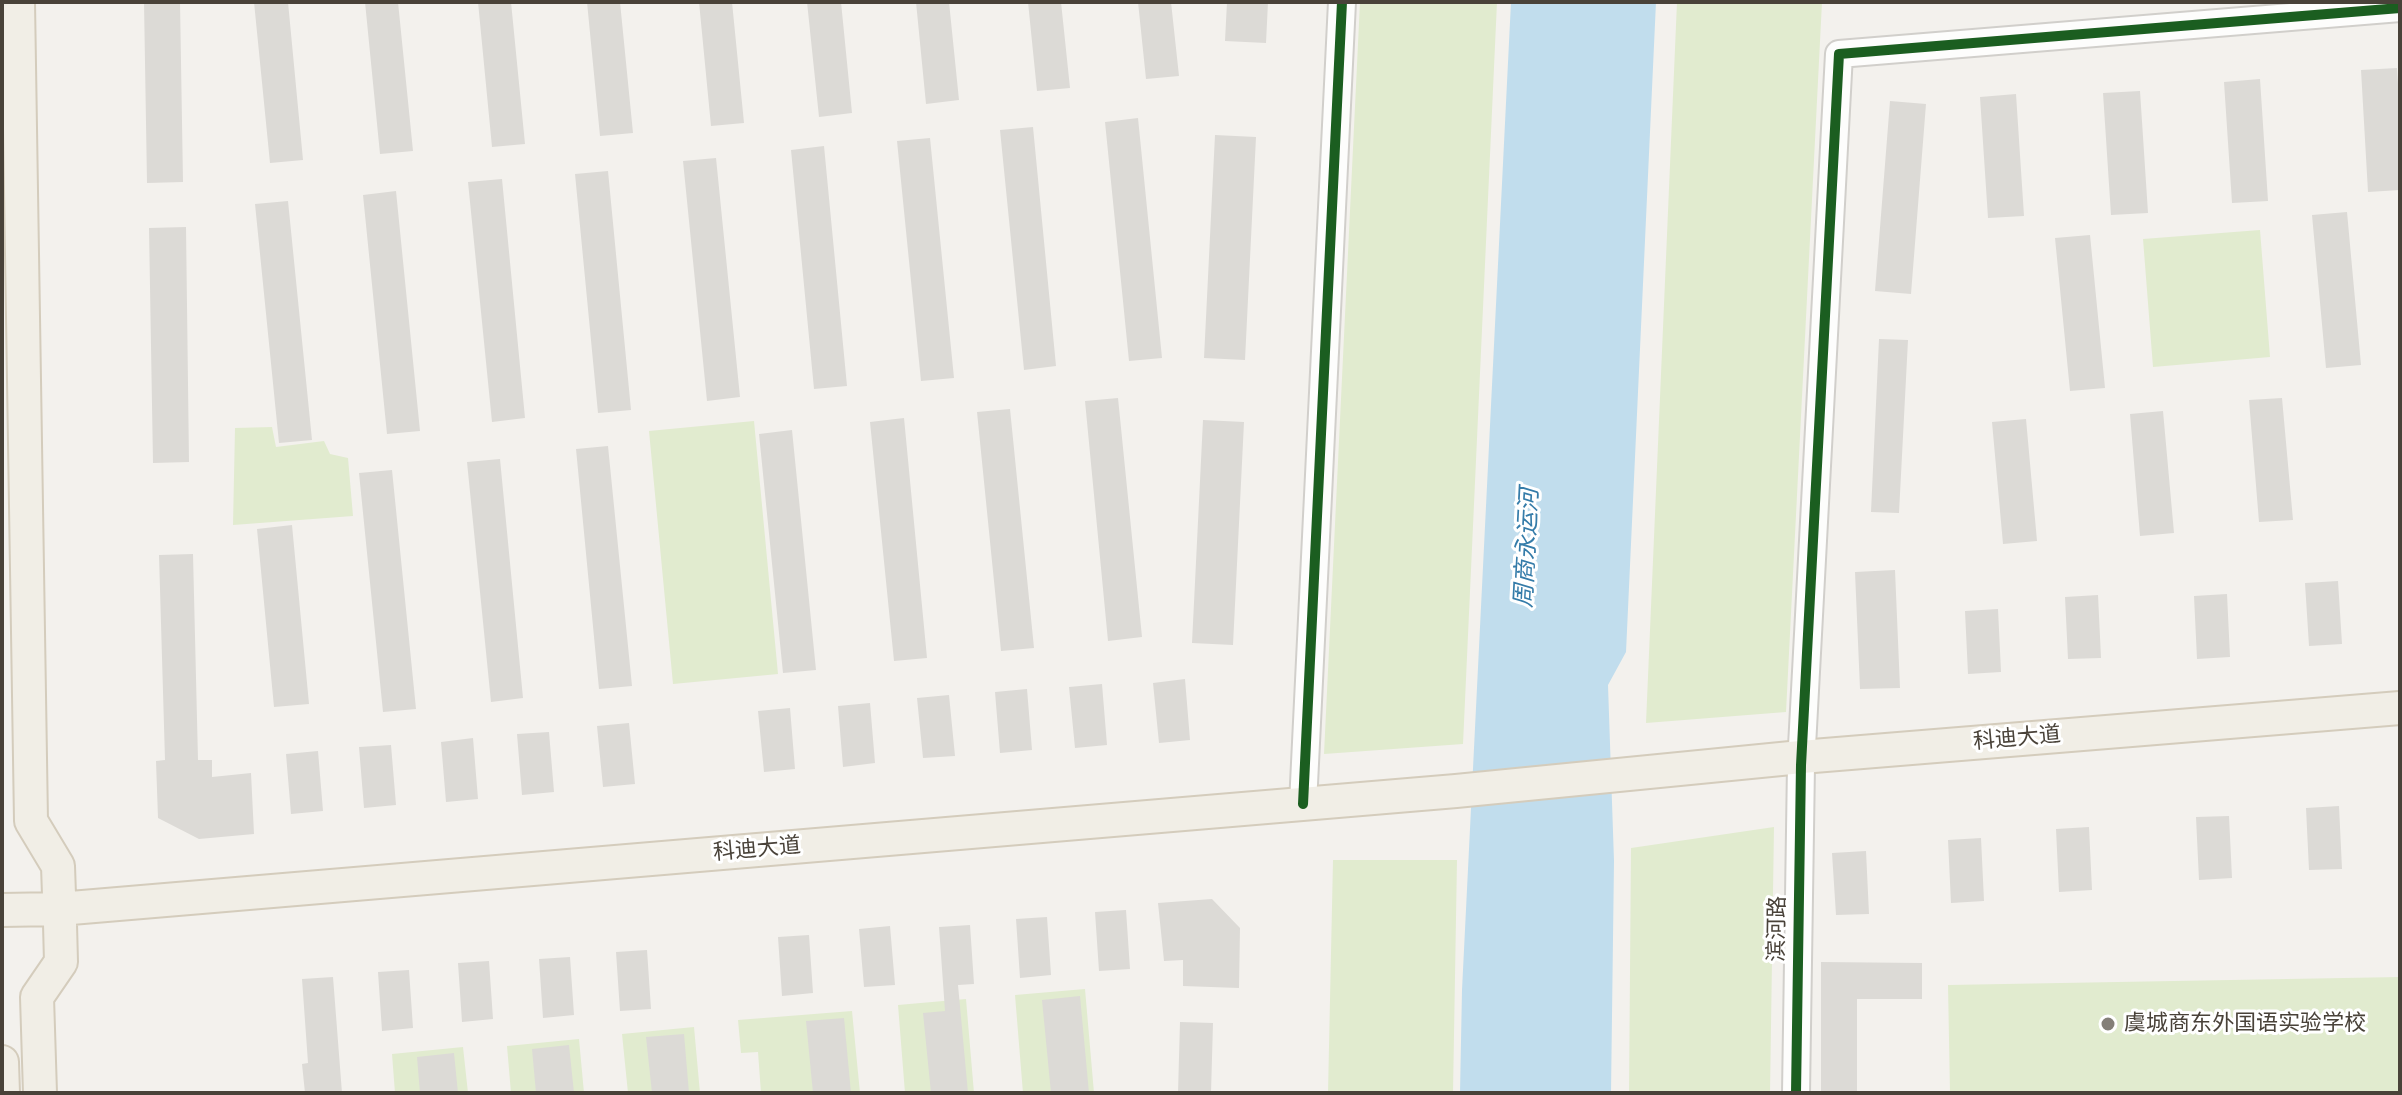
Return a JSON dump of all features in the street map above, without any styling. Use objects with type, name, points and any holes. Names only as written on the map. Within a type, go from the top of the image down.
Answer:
[{"type":"main road","points":[[18,2],[31,821],[58,866],[61,962],[37,997],[40,1093]]},
{"type":"main road","name":"科迪大道","points":[[59,916],[1635,783],[2400,708]]},
{"type":"main road","name":"科迪大道","points":[[1801,766],[2400,728]]},
{"type":"main road","name":"科迪大道","points":[[59,916],[1303,804],[1457,798]]},
{"type":"main road","points":[[2,910],[59,916]]},
{"type":"main road","points":[[2,925],[59,916]]},
{"type":"main road","points":[[2,1062],[3,1093]]},
{"type":"street","points":[[1303,804],[1342,2]]},
{"type":"street","name":"滨河路","points":[[1796,1093],[1801,766],[1839,54],[2400,8]]},
{"type":"green space","points":[[1360,2],[1497,2],[1463,744],[1324,754]]},
{"type":"green space","points":[[1677,2],[1822,2],[1786,712],[1646,723]]},
{"type":"green space","points":[[2260,230],[2270,357],[2153,367],[2143,239]]},
{"type":"green space","points":[[754,421],[778,674],[673,684],[649,431]]},
{"type":"green space","points":[[272,427],[276,447],[324,441],[330,454],[348,458],[353,516],[233,525],[235,428]]},
{"type":"green space","points":[[1774,827],[1770,1093],[1629,1093],[1631,848]]},
{"type":"green space","points":[[1333,860],[1457,860],[1453,1093],[1328,1093]]},
{"type":"green space","points":[[2400,977],[2400,1093],[1950,1093],[1948,985]]},
{"type":"green space","points":[[1085,989],[1094,1093],[1023,1093],[1015,995]]},
{"type":"green space","points":[[966,999],[974,1093],[905,1093],[898,1005]]},
{"type":"green space","points":[[852,1011],[860,1093],[761,1093],[758,1052],[741,1053],[738,1020]]},
{"type":"green space","points":[[694,1027],[700,1093],[628,1093],[622,1034]]},
{"type":"green space","points":[[579,1039],[584,1093],[511,1093],[507,1046]]},
{"type":"green space","points":[[463,1047],[468,1093],[395,1093],[392,1054]]},
{"type":"water","name":"周商永运河","points":[[1511,2],[1656,2],[1626,652],[1608,685],[1614,861],[1611,1093],[1460,1093],[1462,990]]},
{"type":"building","points":[[144,2],[180,2],[183,182],[147,183]]},
{"type":"building","points":[[254,2],[288,2],[303,160],[270,163]]},
{"type":"building","points":[[365,2],[398,2],[413,151],[380,154]]},
{"type":"building","points":[[478,2],[511,2],[525,144],[492,147]]},
{"type":"building","points":[[587,2],[620,2],[633,133],[600,136]]},
{"type":"building","points":[[699,2],[732,2],[744,123],[711,126]]},
{"type":"building","points":[[807,2],[841,2],[852,113],[819,117]]},
{"type":"building","points":[[916,2],[949,2],[959,100],[926,104]]},
{"type":"building","points":[[1028,2],[1061,2],[1070,88],[1037,91]]},
{"type":"building","points":[[1138,2],[1171,2],[1179,76],[1146,79]]},
{"type":"building","points":[[1227,2],[1268,2],[1266,43],[1225,41]]},
{"type":"building","points":[[2397,68],[2400,190],[2368,192],[2361,70]]},
{"type":"building","points":[[2260,79],[2268,201],[2232,203],[2224,82]]},
{"type":"building","points":[[2140,91],[2148,213],[2111,215],[2103,93]]},
{"type":"building","points":[[2016,94],[2024,216],[1988,218],[1980,97]]},
{"type":"building","points":[[1890,101],[1926,104],[1911,294],[1875,291]]},
{"type":"building","points":[[1138,118],[1162,358],[1129,361],[1105,122]]},
{"type":"building","points":[[1033,127],[1056,366],[1024,370],[1000,130]]},
{"type":"building","points":[[1215,135],[1256,137],[1245,360],[1204,358]]},
{"type":"building","points":[[930,138],[954,378],[921,381],[897,141]]},
{"type":"building","points":[[824,146],[847,386],[814,389],[791,150]]},
{"type":"building","points":[[716,158],[740,397],[707,401],[683,161]]},
{"type":"building","points":[[608,171],[631,410],[598,413],[575,174]]},
{"type":"building","points":[[502,179],[525,418],[492,422],[468,182]]},
{"type":"building","points":[[396,191],[420,431],[387,434],[363,195]]},
{"type":"building","points":[[288,201],[312,440],[279,443],[255,204]]},
{"type":"building","points":[[2347,212],[2361,365],[2326,368],[2312,215]]},
{"type":"building","points":[[186,227],[189,462],[153,463],[149,228]]},
{"type":"building","points":[[2090,235],[2105,388],[2070,391],[2055,238]]},
{"type":"building","points":[[1879,339],[1908,340],[1899,513],[1871,512]]},
{"type":"building","points":[[1118,398],[1142,637],[1108,641],[1085,401]]},
{"type":"building","points":[[2282,398],[2293,520],[2259,522],[2249,400]]},
{"type":"building","points":[[1010,409],[1034,648],[1001,651],[977,412]]},
{"type":"building","points":[[2163,411],[2174,533],[2140,536],[2130,414]]},
{"type":"building","points":[[904,418],[927,658],[894,661],[870,422]]},
{"type":"building","points":[[2026,419],[2037,541],[2003,544],[1992,422]]},
{"type":"building","points":[[1203,420],[1244,422],[1233,645],[1192,643]]},
{"type":"building","points":[[792,430],[816,670],[783,673],[759,434]]},
{"type":"building","points":[[608,446],[632,686],[599,689],[576,449]]},
{"type":"building","points":[[500,459],[523,698],[491,702],[467,462]]},
{"type":"building","points":[[392,470],[416,709],[383,712],[359,473]]},
{"type":"building","points":[[292,525],[309,704],[274,707],[257,529]]},
{"type":"building","points":[[193,554],[198,760],[212,760],[212,777],[251,773],[254,834],[199,839],[158,818],[156,761],[165,760],[159,555]]},
{"type":"building","points":[[1895,570],[1900,688],[1860,689],[1855,572]]},
{"type":"building","points":[[2338,581],[2342,644],[2309,646],[2305,583]]},
{"type":"building","points":[[2227,594],[2230,657],[2197,659],[2194,596]]},
{"type":"building","points":[[2098,595],[2101,658],[2068,659],[2065,597]]},
{"type":"building","points":[[1998,609],[2001,672],[1968,674],[1965,611]]},
{"type":"building","points":[[1185,679],[1190,740],[1159,743],[1153,683]]},
{"type":"building","points":[[1102,684],[1107,745],[1075,748],[1069,687]]},
{"type":"building","points":[[1027,689],[1032,750],[1000,753],[995,692]]},
{"type":"building","points":[[949,695],[955,756],[923,758],[917,698]]},
{"type":"building","points":[[870,703],[875,763],[843,767],[838,706]]},
{"type":"building","points":[[790,708],[795,769],[764,772],[758,711]]},
{"type":"building","points":[[629,723],[635,784],[603,787],[597,726]]},
{"type":"building","points":[[549,732],[554,792],[522,795],[517,734]]},
{"type":"building","points":[[473,738],[478,799],[446,802],[441,742]]},
{"type":"building","points":[[391,745],[396,805],[364,808],[359,747]]},
{"type":"building","points":[[318,751],[323,811],[291,814],[286,754]]},
{"type":"building","points":[[2339,806],[2342,869],[2309,870],[2306,808]]},
{"type":"building","points":[[2229,816],[2232,878],[2199,880],[2196,817]]},
{"type":"building","points":[[2089,827],[2092,890],[2059,892],[2056,829]]},
{"type":"building","points":[[1981,838],[1984,901],[1951,903],[1948,840]]},
{"type":"building","points":[[1866,851],[1869,914],[1836,915],[1832,853]]},
{"type":"building","points":[[1212,899],[1240,928],[1239,988],[1183,986],[1183,960],[1164,961],[1158,903]]},
{"type":"building","points":[[1126,910],[1130,969],[1099,971],[1095,912]]},
{"type":"building","points":[[1047,917],[1051,975],[1020,978],[1016,919]]},
{"type":"building","points":[[970,925],[974,984],[958,985],[968,1093],[931,1093],[923,1013],[945,1011],[939,927]]},
{"type":"building","points":[[890,926],[895,985],[864,987],[859,929]]},
{"type":"building","points":[[809,935],[813,993],[782,996],[778,937]]},
{"type":"building","points":[[647,950],[651,1009],[620,1011],[616,952]]},
{"type":"building","points":[[570,957],[574,1015],[543,1018],[539,959]]},
{"type":"building","points":[[489,961],[493,1019],[462,1022],[458,963]]},
{"type":"building","points":[[1821,962],[1922,963],[1922,999],[1857,999],[1857,1093],[1821,1093]]},
{"type":"building","points":[[409,970],[413,1028],[382,1031],[378,972]]},
{"type":"building","points":[[333,977],[342,1093],[305,1093],[302,1064],[308,1063],[302,979]]},
{"type":"building","points":[[1080,996],[1089,1093],[1051,1093],[1042,1000]]},
{"type":"building","points":[[844,1018],[851,1093],[813,1093],[806,1021]]},
{"type":"building","points":[[1180,1022],[1213,1023],[1211,1093],[1178,1093]]},
{"type":"building","points":[[684,1034],[689,1093],[652,1093],[646,1037]]},
{"type":"building","points":[[569,1045],[574,1093],[536,1093],[532,1049]]},
{"type":"building","points":[[454,1053],[458,1093],[420,1093],[417,1057]]},
{"type":"cycle path","points":[[1303,804],[1342,2]]},
{"type":"cycle path","points":[[1796,1093],[1801,765],[1839,54],[2400,8]]},
{"type":"place","name":"虞城商东外国语实验学校","points":[[2108,1024]]}]
